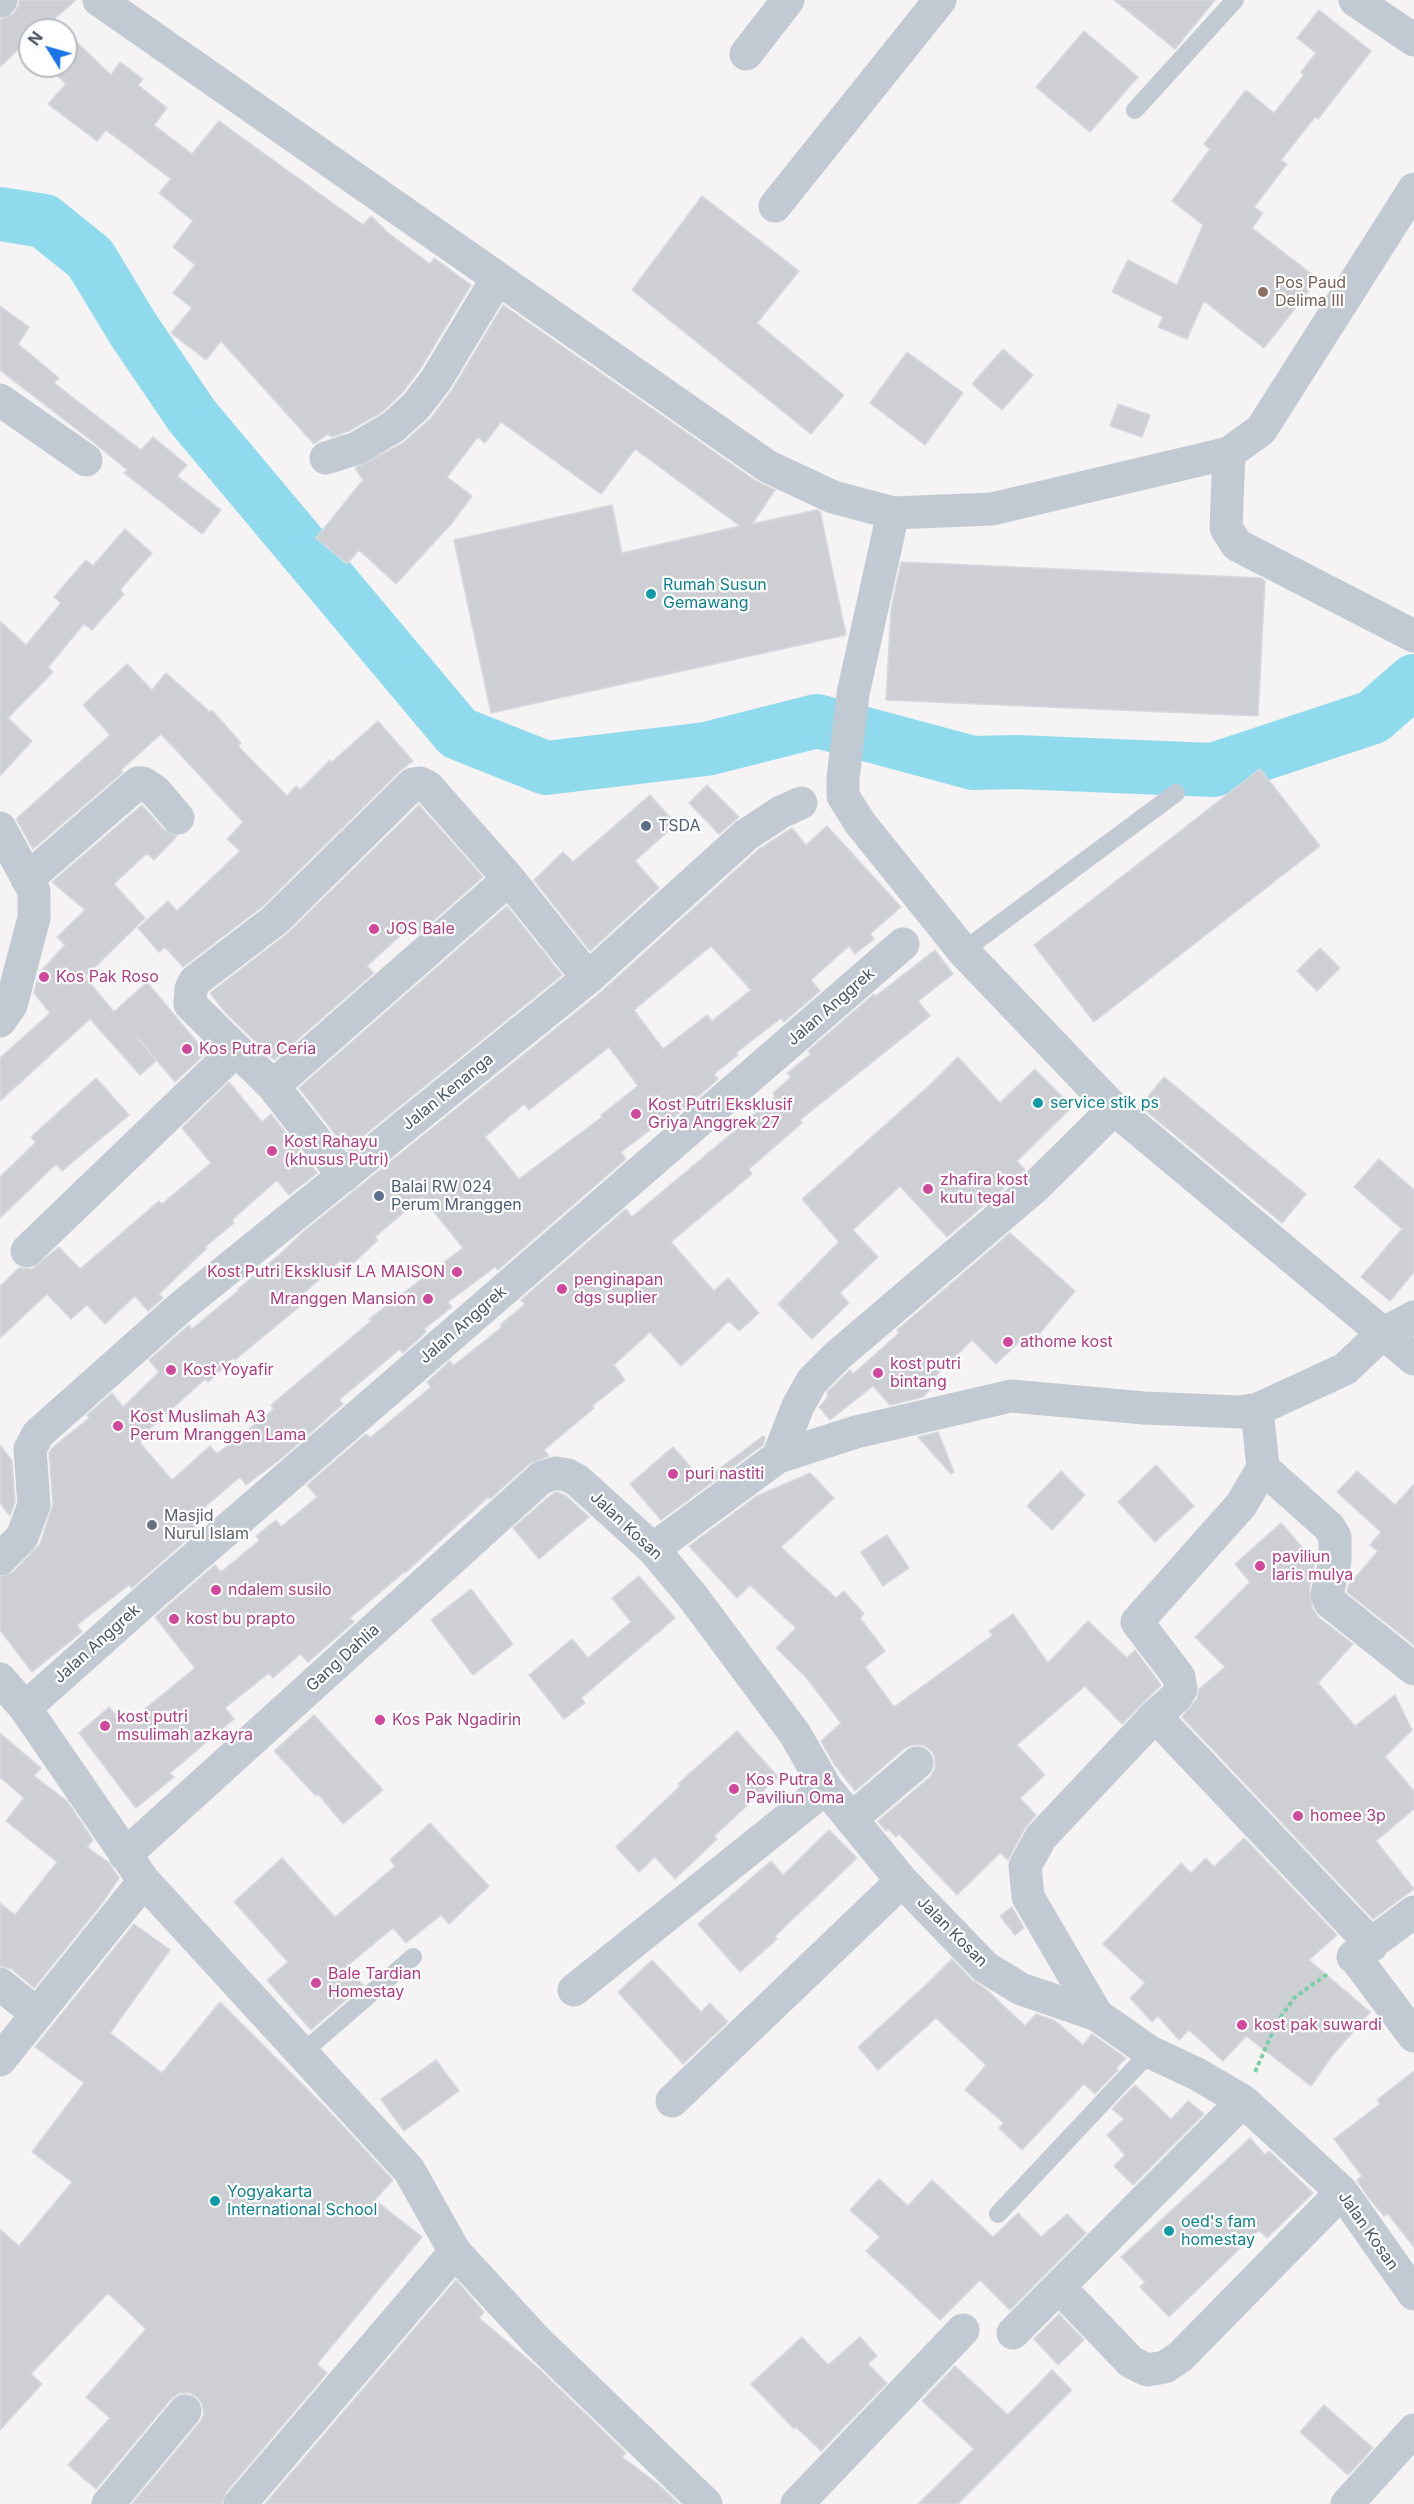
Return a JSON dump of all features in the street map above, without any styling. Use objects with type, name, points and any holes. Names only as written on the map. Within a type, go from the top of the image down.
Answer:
[{"type":"street","points":[[99,0],[767,466],[834,497],[892,513],[992,509],[1229,453],[1261,430],[1414,189]]},
{"type":"street","points":[[746,54],[788,0]]},
{"type":"street","points":[[775,206],[940,0]]},
{"type":"street","points":[[1355,0],[1414,40]]},
{"type":"street","points":[[326,458],[357,448],[393,426],[416,406],[436,380],[497,279]]},
{"type":"street","points":[[0,400],[86,460]]},
{"type":"street","points":[[1229,453],[1226,528],[1237,545],[1411,635]]},
{"type":"street","points":[[892,513],[852,694],[843,796],[860,823],[963,951],[1114,1109],[1414,1359]]},
{"type":"street","points":[[27,879],[138,783],[143,783],[155,791],[178,818]]},
{"type":"street","points":[[344,1176],[273,1086],[190,1004],[191,989],[195,981],[275,920],[413,784],[420,783],[428,787],[509,879],[588,978]]},
{"type":"street","name":"Jalan Kenanga","points":[[0,1558],[22,1537],[34,1505],[30,1449],[38,1434],[182,1306],[588,978],[746,835],[781,812],[801,803]]},
{"type":"street","points":[[0,828],[34,891],[34,918],[12,1005],[0,1021]]},
{"type":"street","points":[[273,1086],[509,879]]},
{"type":"street","name":"Jalan Anggrek","points":[[25,1708],[154,1593],[903,944]]},
{"type":"street","points":[[27,1251],[236,1050]]},
{"type":"street","points":[[778,1457],[798,1406],[812,1381],[837,1356],[1035,1187],[1114,1109]]},
{"type":"street","points":[[653,1549],[778,1457],[856,1432],[1011,1396],[1144,1408],[1240,1412],[1257,1409],[1345,1369],[1382,1334],[1414,1317]]},
{"type":"street","points":[[1097,2015],[1028,1897],[1024,1866],[1041,1837],[1155,1716],[1176,1697],[1181,1689],[1179,1677],[1137,1622],[1241,1505],[1263,1468],[1257,1409]]},
{"type":"street","points":[[1263,1468],[1329,1527],[1335,1537],[1335,1561],[1327,1594],[1330,1602],[1414,1669]]},
{"type":"street","name":"Gang Dahlia","points":[[125,1855],[541,1478],[556,1473],[567,1475]]},
{"type":"street","name":"Jalan Kosan","points":[[567,1475],[577,1480],[653,1549],[693,1597],[795,1734],[826,1788],[903,1881],[985,1967],[1021,1989],[1097,2015],[1150,2052],[1197,2074],[1243,2101],[1342,2192],[1411,2284]]},
{"type":"street","points":[[0,1679],[25,1708],[144,1881],[408,2170],[454,2252],[537,2341],[706,2504]]},
{"type":"street","points":[[1155,1716],[1356,1955],[1414,2036]]},
{"type":"street","points":[[851,1819],[916,1763]]},
{"type":"street","points":[[574,1990],[826,1788]]},
{"type":"street","points":[[0,2060],[144,1881]]},
{"type":"street","points":[[672,2101],[903,1881]]},
{"type":"street","points":[[1356,1955],[1414,1912]]},
{"type":"street","points":[[0,1984],[37,2014]]},
{"type":"street","points":[[1013,2333],[1243,2101]]},
{"type":"street","points":[[1059,2287],[1131,2362],[1147,2370],[1165,2367],[1180,2357],[1342,2192]]},
{"type":"street","points":[[240,2504],[454,2252]]},
{"type":"street","points":[[797,2504],[963,2330]]},
{"type":"street","points":[[108,2504],[185,2411]]},
{"type":"street","points":[[1347,2504],[1414,2430]]},
{"type":"lane","points":[[1136,110],[1235,0]]},
{"type":"lane","points":[[963,951],[1176,793]]},
{"type":"lane","points":[[302,2053],[413,1957]]},
{"type":"lane","points":[[998,2214],[1150,2052]]},
{"type":"path","points":[[1243,2101],[1276,2022],[1296,1997],[1356,1955]]},
{"type":"building","points":[[19,0],[76,0],[55,18],[18,18],[18,50],[0,67],[0,19],[13,14],[19,5]]},
{"type":"building","points":[[1114,0],[1215,0],[1175,49]]},
{"type":"building","points":[[1319,10],[1371,51],[1318,119],[1315,117],[1281,160],[1287,164],[1254,207],[1263,213],[1252,228],[1318,279],[1264,348],[1204,301],[1187,339],[1158,327],[1163,317],[1112,292],[1128,260],[1177,285],[1203,225],[1172,201],[1210,149],[1204,144],[1246,90],[1274,113],[1304,75],[1301,72],[1316,53],[1297,38]]},
{"type":"building","points":[[1084,31],[1138,77],[1090,132],[1036,87]]},
{"type":"building","points":[[78,43],[111,75],[120,62],[143,79],[138,85],[167,108],[154,125],[192,154],[219,121],[363,225],[371,216],[387,232],[430,264],[434,258],[471,285],[420,369],[402,393],[382,412],[349,431],[331,437],[328,434],[314,444],[221,341],[206,360],[171,333],[192,308],[173,293],[195,265],[173,247],[193,221],[159,193],[171,179],[106,130],[97,141],[48,104],[66,84],[60,78],[78,78]]},
{"type":"building","points":[[702,196],[799,271],[757,323],[844,395],[811,434],[632,290]]},
{"type":"building","points":[[503,305],[756,481],[775,490],[752,524],[820,511],[846,635],[491,713],[454,540],[612,505],[622,553],[740,526],[635,449],[601,494],[501,422],[485,443],[478,437],[447,477],[472,496],[451,524],[396,584],[359,550],[347,564],[316,538],[363,480],[355,468],[403,443],[431,418],[452,390]]},
{"type":"building","points":[[0,306],[29,327],[18,344],[59,378],[54,383],[141,450],[153,437],[187,465],[177,476],[221,510],[202,534],[124,473],[127,470],[97,445],[0,370]]},
{"type":"building","points":[[1003,349],[1033,375],[1002,410],[972,384]]},
{"type":"building","points":[[907,352],[963,393],[925,445],[870,403]]},
{"type":"building","points":[[1118,404],[1150,415],[1142,437],[1110,426]]},
{"type":"building","points":[[125,529],[152,553],[120,590],[124,594],[92,630],[84,624],[48,667],[53,672],[8,718],[32,741],[0,776],[0,621],[26,645],[61,603],[54,597],[86,560],[93,566]]},
{"type":"building","points":[[901,562],[1261,578],[1265,581],[1258,716],[886,700],[891,610]]},
{"type":"building","points":[[127,664],[152,690],[166,673],[210,712],[212,710],[241,743],[238,746],[287,796],[296,786],[300,790],[330,760],[332,762],[378,721],[413,761],[400,771],[263,906],[183,967],[165,947],[159,952],[138,928],[168,901],[177,911],[240,851],[227,839],[243,822],[161,734],[121,770],[123,772],[33,849],[16,819],[110,735],[83,705]]},
{"type":"building","points":[[1260,769],[1320,846],[1094,1022],[1034,945]]},
{"type":"building","points":[[707,785],[739,817],[719,834],[689,803]]},
{"type":"building","points":[[650,795],[676,824],[635,861],[659,888],[590,951],[534,880],[563,852],[573,862]]},
{"type":"building","points":[[142,805],[164,830],[177,836],[154,860],[147,853],[114,884],[145,918],[85,977],[114,1012],[147,982],[206,1053],[175,1082],[137,1037],[156,1061],[140,1075],[90,1019],[0,1101],[0,1058],[50,1013],[34,993],[39,973],[65,945],[57,937],[85,910],[52,882]]},
{"type":"building","points":[[419,805],[483,877],[418,934],[411,926],[367,966],[374,973],[274,1060],[225,1012],[210,993],[288,933]]},
{"type":"building","points":[[827,826],[901,907],[870,934],[874,939],[855,954],[849,946],[811,980],[820,991],[784,1022],[781,1018],[736,1053],[738,1055],[714,1074],[718,1079],[663,1127],[659,1123],[621,1152],[626,1159],[498,1270],[495,1267],[448,1302],[452,1307],[424,1329],[426,1332],[403,1353],[400,1349],[339,1400],[343,1404],[283,1457],[246,1485],[240,1477],[199,1512],[205,1518],[188,1533],[191,1536],[132,1588],[129,1585],[77,1625],[82,1632],[32,1672],[0,1630],[0,1577],[13,1572],[40,1544],[53,1504],[49,1453],[52,1448],[89,1418],[87,1415],[112,1393],[123,1407],[159,1372],[149,1360],[189,1325],[192,1329],[303,1232],[600,993],[758,850],[792,828],[806,845]],"holes":[[[711,946],[751,990],[712,1021],[707,1015],[663,1049],[634,1010]],[[609,1047],[638,1086],[601,1115],[602,1117],[519,1179],[485,1137],[524,1104],[529,1110]],[[422,1197],[463,1248],[369,1319],[371,1321],[271,1405],[274,1409],[217,1454],[210,1446],[172,1480],[140,1443],[148,1436],[145,1433],[205,1379],[208,1382],[233,1358],[235,1360],[299,1307],[295,1301],[341,1260],[348,1268],[378,1240],[375,1237]]]},
{"type":"building","points":[[507,906],[562,975],[347,1149],[299,1088]]},
{"type":"building","points":[[1320,948],[1340,968],[1317,991],[1297,971]]},
{"type":"building","points":[[935,950],[953,974],[918,1001],[930,1016],[800,1120],[802,1123],[749,1169],[752,1174],[671,1242],[714,1291],[728,1278],[759,1313],[739,1331],[729,1321],[681,1366],[650,1332],[614,1365],[625,1380],[592,1406],[594,1408],[544,1450],[549,1456],[529,1464],[490,1499],[488,1497],[405,1573],[350,1618],[354,1622],[308,1662],[300,1654],[273,1678],[269,1673],[225,1708],[234,1719],[170,1773],[174,1777],[136,1808],[79,1733],[109,1707],[125,1725],[195,1668],[155,1617],[215,1565],[221,1572],[260,1540],[256,1536],[276,1520],[281,1527],[317,1497],[307,1485],[366,1434],[370,1438],[431,1387],[427,1382],[450,1361],[453,1366],[502,1327],[500,1325],[525,1304],[521,1300],[626,1209],[632,1217],[775,1097],[773,1093],[791,1077],[787,1073],[811,1054],[808,1051],[874,994],[876,996]]},
{"type":"building","points":[[958,1057],[1000,1103],[1035,1069],[1072,1107],[1017,1161],[1025,1170],[947,1237],[900,1186],[853,1230],[878,1257],[840,1293],[849,1303],[812,1339],[778,1304],[839,1242],[802,1199]]},
{"type":"building","points":[[1164,1077],[1306,1194],[1282,1223],[1140,1106]]},
{"type":"building","points":[[96,1078],[129,1115],[62,1171],[56,1164],[0,1218],[0,1177],[36,1142],[31,1137]]},
{"type":"building","points":[[229,1082],[262,1122],[271,1114],[317,1173],[289,1195],[277,1180],[232,1220],[234,1223],[205,1247],[207,1248],[159,1294],[163,1298],[148,1311],[135,1296],[105,1324],[87,1305],[71,1319],[47,1294],[0,1338],[0,1286],[19,1268],[32,1269],[59,1247],[80,1269],[159,1201],[162,1204],[211,1163],[182,1128]]},
{"type":"building","points":[[1379,1159],[1414,1190],[1414,1272],[1390,1301],[1361,1277],[1402,1229],[1354,1187]]},
{"type":"building","points":[[1010,1233],[1075,1291],[1030,1345],[1023,1338],[996,1364],[972,1340],[934,1378],[937,1382],[923,1397],[890,1405],[873,1386],[830,1420],[819,1407],[828,1397],[827,1392],[850,1370],[853,1374],[899,1333],[897,1330]]},
{"type":"building","points":[[938,1432],[954,1472],[951,1474],[918,1437]]},
{"type":"building","name":"puri nastiti","points":[[763,1436],[765,1438],[763,1445],[661,1520],[630,1484],[673,1447],[703,1481]]},
{"type":"building","points":[[0,1445],[12,1461],[15,1502],[10,1516],[0,1503]]},
{"type":"building","points":[[1156,1465],[1194,1506],[1155,1542],[1118,1502]]},
{"type":"building","points":[[1061,1471],[1085,1495],[1052,1530],[1027,1506]]},
{"type":"building","points":[[1357,1471],[1395,1505],[1414,1484],[1414,1645],[1347,1592],[1348,1586],[1378,1551],[1370,1545],[1381,1532],[1337,1492]]},
{"type":"building","points":[[810,1473],[834,1498],[781,1547],[836,1598],[844,1591],[864,1614],[860,1618],[885,1651],[865,1667],[894,1707],[993,1635],[989,1631],[1013,1614],[1048,1663],[1088,1621],[1127,1658],[1135,1650],[1161,1685],[1122,1724],[1085,1686],[1017,1745],[1045,1775],[1020,1798],[1036,1815],[1025,1828],[1008,1860],[1000,1853],[957,1895],[899,1834],[896,1837],[888,1829],[886,1831],[878,1821],[930,1777],[935,1769],[932,1751],[923,1745],[905,1748],[855,1791],[834,1764],[821,1741],[841,1723],[805,1676],[776,1648],[796,1628],[750,1585],[737,1598],[689,1546],[757,1496]]},
{"type":"building","points":[[557,1492],[566,1496],[589,1517],[539,1559],[513,1528]]},
{"type":"building","points":[[1281,1523],[1315,1562],[1309,1590],[1313,1609],[1318,1617],[1353,1644],[1318,1683],[1355,1726],[1395,1695],[1412,1730],[1385,1757],[1414,1791],[1414,1809],[1376,1841],[1414,1889],[1373,1919],[1182,1717],[1197,1699],[1199,1689],[1225,1667],[1195,1637],[1250,1582],[1235,1564]]},
{"type":"building","points":[[887,1535],[909,1568],[883,1586],[861,1552]]},
{"type":"building","points":[[639,1576],[675,1618],[581,1698],[585,1703],[564,1719],[529,1675],[572,1639],[588,1658],[631,1622],[612,1598]]},
{"type":"building","points":[[471,1589],[513,1644],[473,1675],[431,1620]]},
{"type":"building","points":[[314,1715],[383,1790],[343,1824],[318,1794],[316,1796],[274,1751]]},
{"type":"building","points":[[737,1731],[778,1777],[714,1836],[717,1839],[675,1879],[655,1857],[639,1872],[616,1847],[680,1786],[678,1784]]},
{"type":"building","points":[[0,1733],[41,1768],[34,1776],[67,1801],[93,1840],[87,1847],[109,1863],[119,1878],[103,1902],[34,1988],[12,1969],[0,1966],[0,1903],[15,1915],[57,1862],[6,1821],[24,1798],[0,1777]]},
{"type":"building","points":[[430,1823],[489,1886],[449,1924],[441,1915],[406,1943],[393,1928],[347,1966],[363,1985],[311,2030],[267,1980],[288,1962],[234,1902],[282,1858],[335,1917],[395,1866],[390,1860]]},
{"type":"building","points":[[829,1830],[857,1858],[775,1936],[777,1939],[740,1972],[698,1924],[771,1861],[783,1875]]},
{"type":"building","points":[[1244,1838],[1337,1935],[1309,1960],[1370,2012],[1332,2056],[1311,2086],[1246,2036],[1223,2061],[1189,2030],[1179,2040],[1158,2016],[1152,2022],[1130,1998],[1145,1983],[1103,1944],[1181,1863],[1191,1873],[1206,1858],[1214,1867]]},
{"type":"building","points":[[1012,1907],[1024,1928],[1015,1935],[1000,1916]]},
{"type":"building","points":[[134,1924],[170,1950],[110,2033],[162,2073],[220,2002],[328,2110],[393,2180],[375,2200],[422,2237],[317,2364],[327,2373],[226,2492],[222,2504],[132,2504],[200,2422],[204,2414],[202,2404],[197,2397],[189,2393],[179,2393],[171,2399],[96,2489],[68,2465],[110,2418],[86,2397],[146,2329],[108,2293],[31,2374],[42,2384],[0,2430],[0,2229],[19,2246],[72,2182],[32,2152],[84,2083],[35,2047]]},
{"type":"building","points":[[952,1959],[972,1980],[987,1990],[1025,2026],[1036,2014],[1055,2021],[1083,2045],[1092,2034],[1126,2058],[1095,2094],[1084,2084],[1022,2150],[999,2128],[1004,2123],[965,2090],[986,2065],[936,2018],[878,2070],[858,2047]]},
{"type":"building","points":[[652,1960],[701,2012],[710,2003],[728,2022],[683,2064],[618,1992]]},
{"type":"building","points":[[436,2060],[459,2091],[404,2131],[381,2099]]},
{"type":"building","points":[[1414,2071],[1414,2247],[1388,2214],[1384,2216],[1368,2197],[1357,2180],[1362,2176],[1334,2139],[1380,2104],[1377,2100]]},
{"type":"building","points":[[1135,2085],[1171,2119],[1188,2101],[1204,2114],[1133,2185],[1114,2166],[1125,2155],[1107,2135],[1124,2119],[1112,2109]]},
{"type":"building","points":[[1250,2138],[1265,2155],[1269,2151],[1313,2193],[1267,2238],[1259,2230],[1169,2317],[1140,2287],[1145,2282],[1121,2257]]},
{"type":"building","points":[[879,2179],[908,2206],[932,2180],[993,2237],[1018,2213],[1041,2237],[1067,2214],[1086,2233],[1010,2310],[980,2280],[940,2320],[866,2251],[880,2237],[850,2210]]},
{"type":"building","points":[[456,2280],[484,2312],[479,2318],[538,2368],[626,2453],[622,2457],[658,2484],[679,2504],[265,2504]]},
{"type":"building","points":[[1059,2314],[1084,2340],[1058,2365],[1034,2339]]},
{"type":"building","points":[[802,2337],[828,2365],[860,2337],[877,2356],[868,2364],[887,2383],[821,2451],[796,2427],[794,2429],[751,2384]]},
{"type":"building","points":[[955,2366],[1008,2415],[1052,2370],[1072,2390],[958,2504],[918,2504],[974,2449],[922,2401]]},
{"type":"building","points":[[1324,2405],[1373,2448],[1348,2475],[1300,2432]]},
{"type":"waterway","points":[[0,214],[44,221],[90,258],[133,329],[192,416],[458,733],[546,768],[706,749],[817,721],[973,763],[1016,762],[1213,770],[1373,717],[1414,681]]},
{"type":"place","name":"Pos Paud Delima III","points":[[1263,292]]},
{"type":"place","name":"Rumah Susun Gemawang","points":[[651,594]]},
{"type":"place","name":"TSDA","points":[[646,826]]},
{"type":"place","name":"JOS Bale","points":[[374,929]]},
{"type":"place","name":"Kos Pak Roso","points":[[44,977]]},
{"type":"place","name":"Kos Putra Ceria","points":[[187,1049]]},
{"type":"place","name":"service stik ps","points":[[1038,1103]]},
{"type":"place","name":"Kost Putri Eksklusif Griya Anggrek 27","points":[[636,1114]]},
{"type":"place","name":"Kost Rahayu (khusus Putri)","points":[[272,1151]]},
{"type":"place","name":"zhafira kost kutu tegal","points":[[928,1189]]},
{"type":"place","name":"Balai RW 024 Perum Mranggen","points":[[379,1196]]},
{"type":"place","name":"Kost Putri Eksklusif LA MAISON","points":[[457,1272]]},
{"type":"place","name":"penginapan dgs suplier","points":[[562,1289]]},
{"type":"place","name":"Mranggen Mansion","points":[[428,1299]]},
{"type":"place","name":"athome kost","points":[[1008,1342]]},
{"type":"place","name":"Kost Yoyafir","points":[[171,1370]]},
{"type":"place","name":"kost putri bintang","points":[[878,1373]]},
{"type":"place","name":"Kost Muslimah A3 Perum Mranggen Lama","points":[[118,1426]]},
{"type":"place","name":"puri nastiti","points":[[673,1474]]},
{"type":"place","name":"Masjid Nurul Islam","points":[[152,1525]]},
{"type":"place","name":"paviliun laris mulya","points":[[1260,1566]]},
{"type":"place","name":"ndalem susilo","points":[[216,1590]]},
{"type":"place","name":"kost bu prapto","points":[[174,1619]]},
{"type":"place","name":"Kos Pak Ngadirin","points":[[380,1720]]},
{"type":"place","name":"kost putri msulimah azkayra","points":[[105,1726]]},
{"type":"place","name":"Kos Putra & Paviliun Oma","points":[[734,1789]]},
{"type":"place","name":"homee 3p","points":[[1298,1816]]},
{"type":"place","name":"Bale Tardian Homestay","points":[[316,1983]]},
{"type":"place","name":"kost pak suwardi","points":[[1242,2025]]},
{"type":"place","name":"Yogyakarta International School","points":[[215,2201]]},
{"type":"place","name":"oed's fam homestay","points":[[1169,2231]]}]
